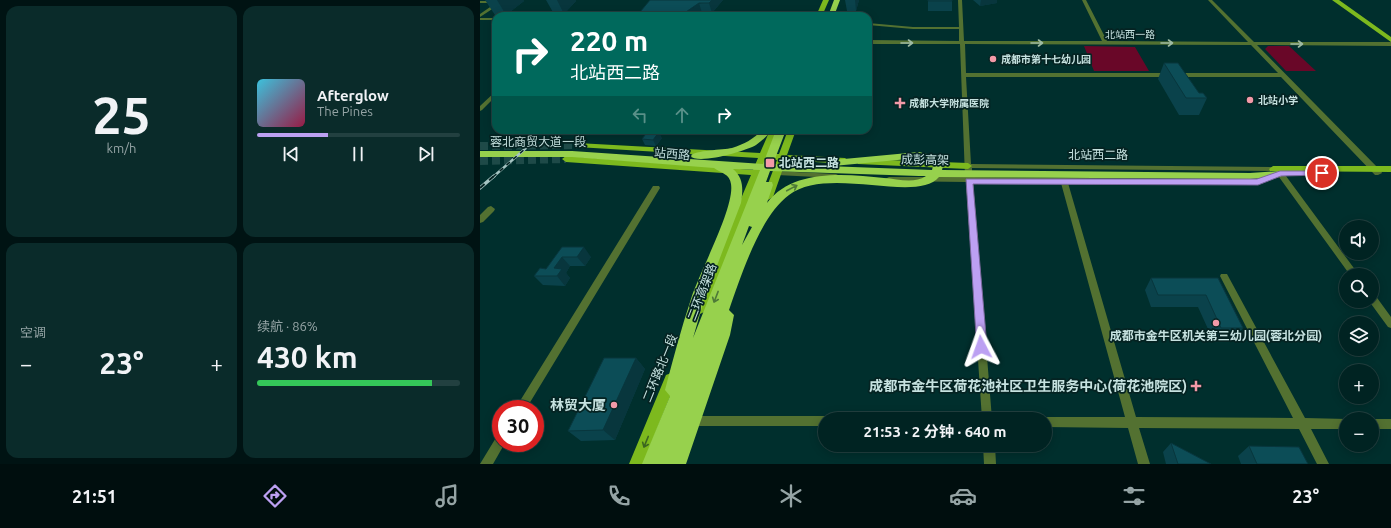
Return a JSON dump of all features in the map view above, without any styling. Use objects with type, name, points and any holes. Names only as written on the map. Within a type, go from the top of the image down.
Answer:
[{"type":"highway","points":[[826,12],[830,0]]},
{"type":"highway","points":[[834,12],[838,0]]},
{"type":"highway","points":[[694,160],[744,148],[755,142],[763,134]]},
{"type":"highway","name":"二环高架路","points":[[658,428],[779,134]]},
{"type":"highway","name":"二环高架路","points":[[666,464],[787,134]]},
{"type":"highway","name":"蓉北商贸大道一段","points":[[480,148],[610,149],[694,160]]},
{"type":"highway","name":"蓉北商贸大道一段","points":[[480,154],[572,154],[694,160]]},
{"type":"highway","points":[[677,464],[723,335],[737,270],[774,202],[786,191],[802,183],[834,179],[910,184],[921,183],[931,180],[936,174],[938,166],[933,158],[915,154],[824,164]]},
{"type":"highway","points":[[649,464],[658,428],[698,297],[735,203],[739,188],[736,178],[729,170],[694,160]]},
{"type":"highway","name":"成彭高架","points":[[694,160],[920,169],[1156,173]]},
{"type":"highway","name":"成彭高架","points":[[694,160],[918,173],[1156,173]]},
{"type":"highway","points":[[1156,173],[1250,176],[1276,171]]},
{"type":"main road","points":[[821,12],[826,0]]},
{"type":"main road","points":[[1335,0],[1391,40]]},
{"type":"main road","points":[[1344,0],[1391,33]]},
{"type":"main road","name":"二环路北一段","points":[[636,464],[658,428],[772,134]]},
{"type":"main road","points":[[672,464],[791,134]]},
{"type":"main road","name":"站西路","points":[[577,145],[652,148],[782,158]]},
{"type":"main road","name":"北站西二路","points":[[782,158],[968,166]]},
{"type":"main road","name":"站西路","points":[[566,159],[757,173],[777,173]]},
{"type":"main road","name":"北站西二路","points":[[1276,171],[1376,171],[1391,169]]},
{"type":"main road","name":"北站西二路","points":[[1376,171],[1391,173]]},
{"type":"street","points":[[960,0],[968,166],[986,412]]},
{"type":"street","points":[[1084,0],[1105,43]]},
{"type":"street","points":[[1210,0],[1376,171]]},
{"type":"street","points":[[480,2],[502,1]]},
{"type":"street","points":[[480,17],[502,1]]},
{"type":"street","points":[[480,17],[492,18]]},
{"type":"street","points":[[872,24],[912,28],[961,28]]},
{"type":"street","name":"北站西一路","points":[[872,42],[1391,44]]},
{"type":"street","points":[[963,74],[1283,75]]},
{"type":"street","points":[[480,109],[492,97]]},
{"type":"street","name":"北站西二路","points":[[968,166],[1276,171]]},
{"type":"street","points":[[1276,171],[1350,268]]},
{"type":"street","name":"北站西二路","points":[[777,173],[910,180],[1258,182],[1276,171]]},
{"type":"street","points":[[1064,181],[1144,464]]},
{"type":"street","points":[[526,400],[656,188]]},
{"type":"street","points":[[480,220],[491,208]]},
{"type":"street","points":[[1224,276],[1323,464]]},
{"type":"street","points":[[1379,308],[1391,324]]},
{"type":"street","points":[[658,428],[688,421],[818,421]]},
{"type":"street","points":[[1052,422],[1339,424]]},
{"type":"street","points":[[1379,424],[1391,424]]},
{"type":"street","points":[[486,464],[494,452]]},
{"type":"street","points":[[989,452],[990,464]]},
{"type":"shaded area","points":[[1084,46],[1135,47],[1149,71],[1094,71]]},
{"type":"shaded area","points":[[1268,46],[1289,46],[1316,71],[1286,71],[1265,49]]},
{"type":"building","points":[[650,0],[712,0],[709,3],[699,3],[686,12],[640,12]]},
{"type":"building","points":[[952,0],[952,1],[928,1]]},
{"type":"building","points":[[1164,63],[1178,63],[1199,93],[1203,93],[1207,98],[1186,98]]},
{"type":"building","points":[[646,134],[658,134],[653,140],[642,139]]},
{"type":"building","points":[[562,247],[584,247],[577,257],[562,257],[554,268],[562,269],[557,276],[534,276],[540,268],[546,269]]},
{"type":"building","points":[[1151,278],[1218,278],[1243,328],[1221,328],[1206,295],[1158,295]]},
{"type":"building","points":[[604,358],[636,358],[603,430],[568,431]]},
{"type":"building","points":[[1171,443],[1211,464],[1178,464]]},
{"type":"building","points":[[1249,446],[1299,447],[1308,464],[1257,464]]},
{"type":"tunnel","points":[[480,146],[577,145]]},
{"type":"tunnel","points":[[480,161],[566,159]]},
{"type":"railway","points":[[493,177],[534,141]]},
{"type":"railway","points":[[480,188],[494,176]]},
{"type":"place","name":"成都市第十七幼儿园","points":[[993,59]]},
{"type":"place","name":"北站小学","points":[[1250,100]]},
{"type":"place","name":"成都大学附属医院","points":[[900,103]]},
{"type":"place","name":"北站西二路","points":[[770,163]]},
{"type":"place","name":"成都市金牛区机关第三幼儿园(蓉北分园)","points":[[1216,323]]},
{"type":"place","name":"成都市金牛区荷花池社区卫生服务中心(荷花池院区)","points":[[1196,386]]},
{"type":"place","name":"林贸大厦","points":[[614,405]]},
{"type":"route","points":[[981,347],[969,181],[1258,182],[1280,174],[1322,173]]}]
